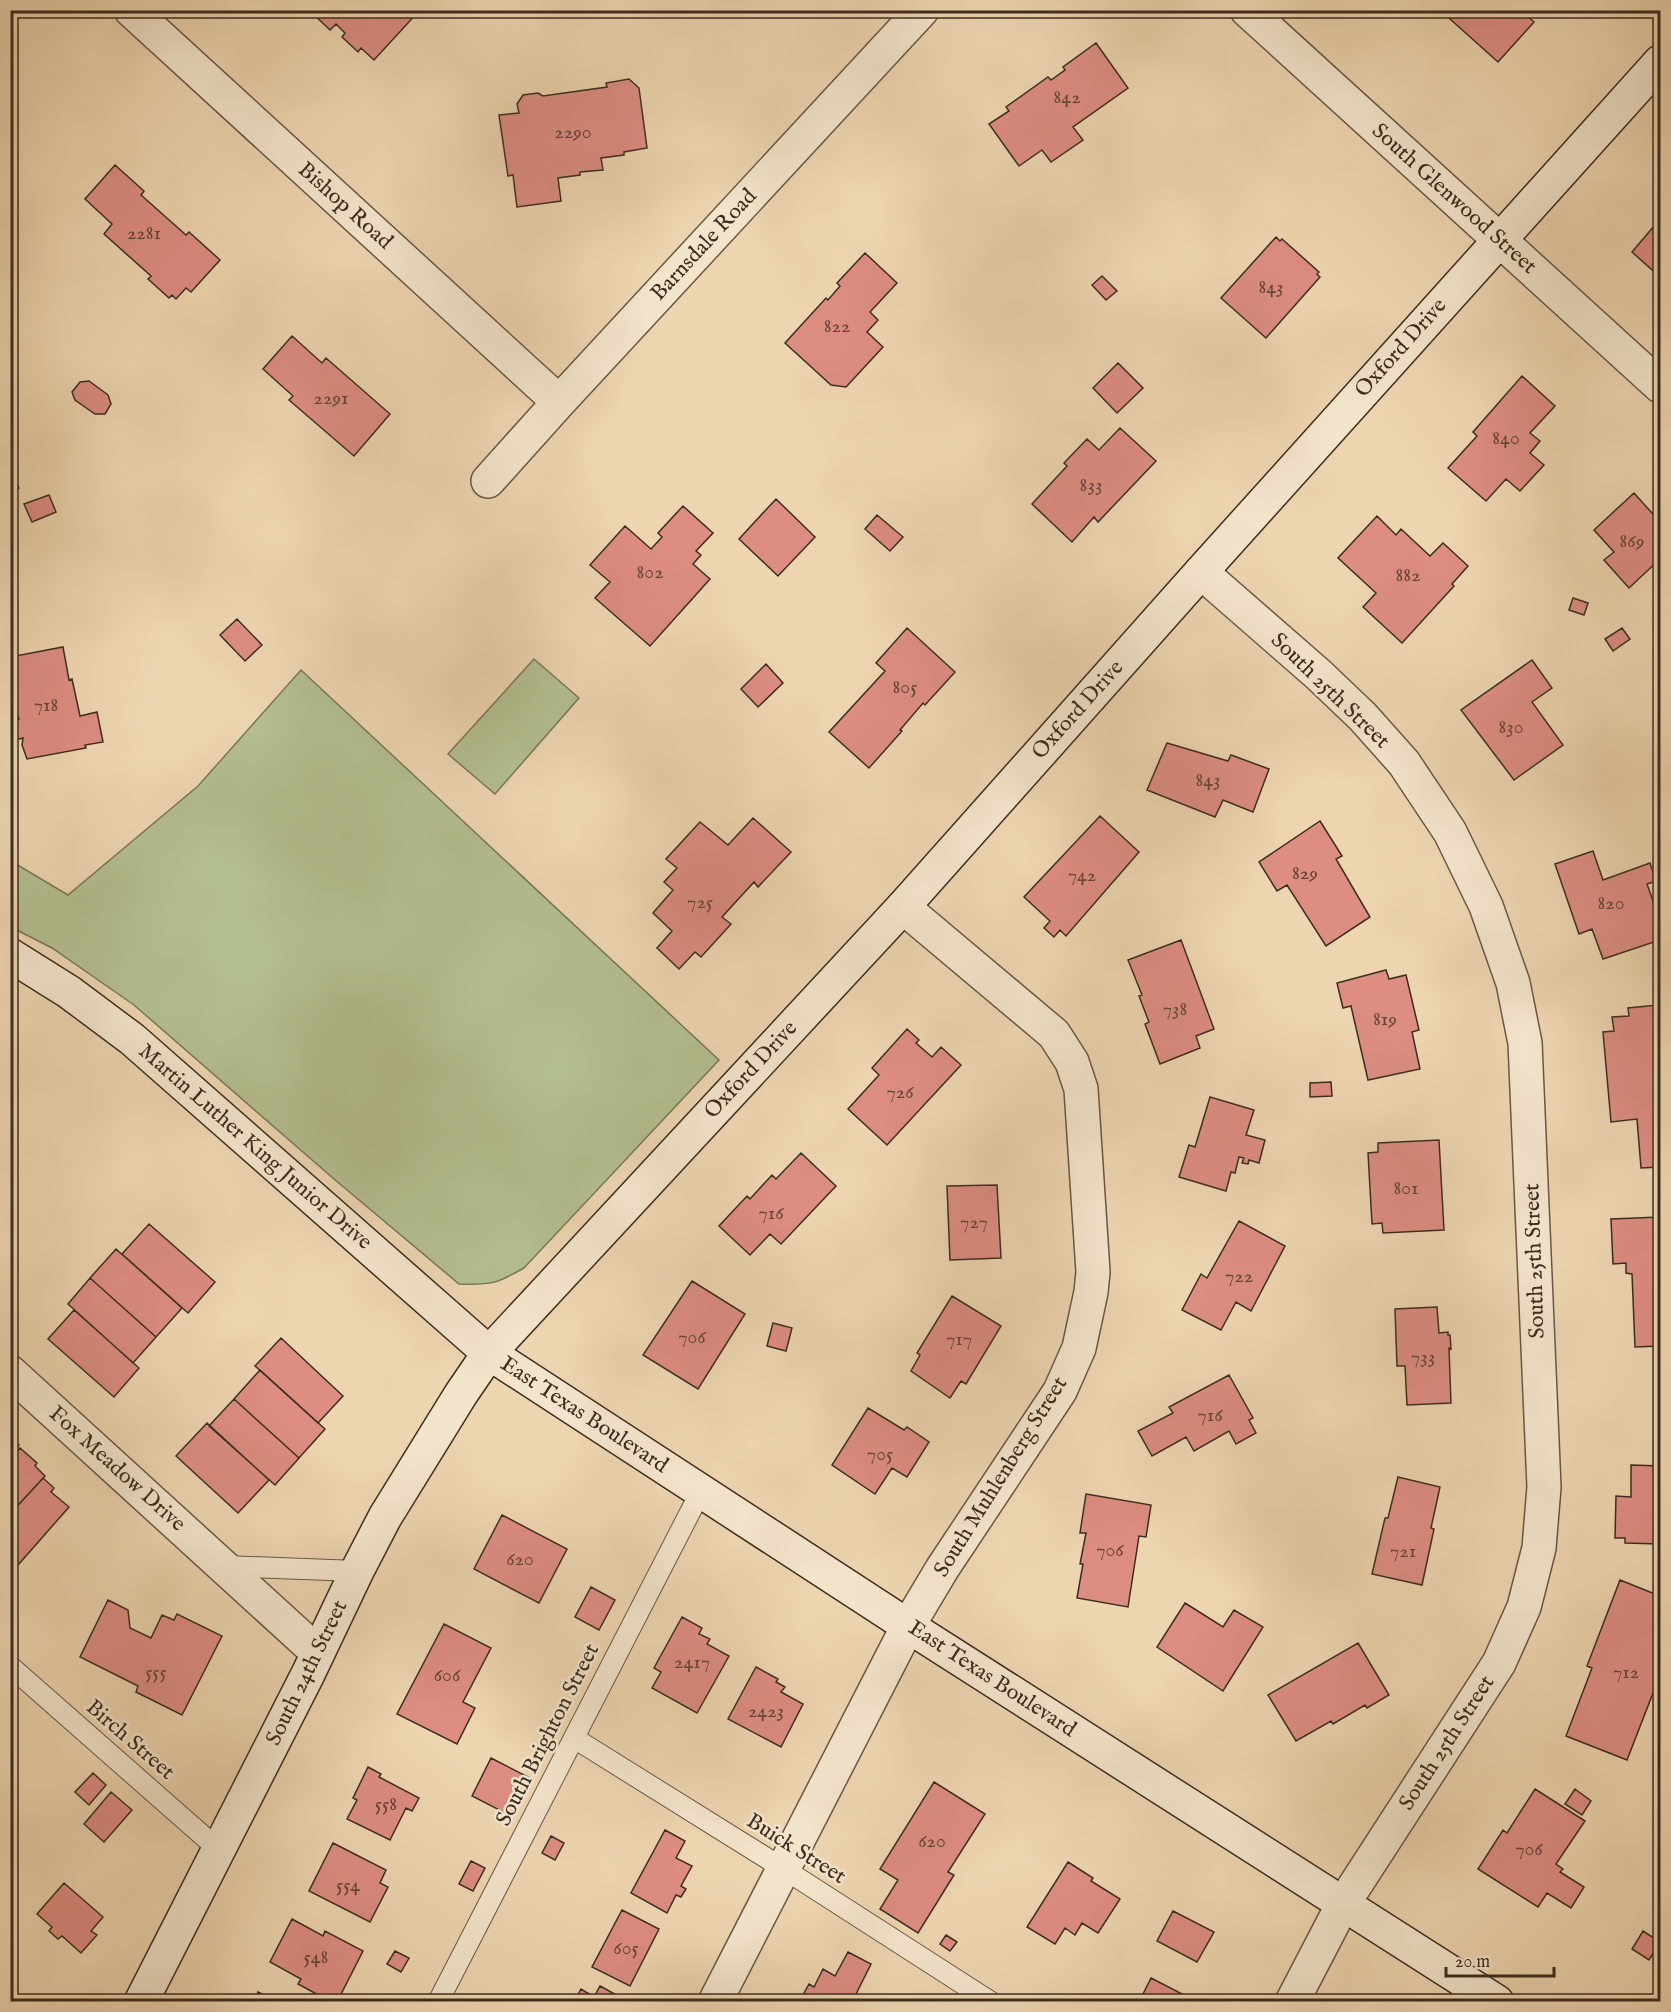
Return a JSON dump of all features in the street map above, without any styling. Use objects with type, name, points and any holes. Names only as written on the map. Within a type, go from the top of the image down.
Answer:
[{"type":"street","name":"Bishop Road","points":[[131,10],[559,402]]},
{"type":"street","name":"Barnsdale Road","points":[[488,481],[922,10]]},
{"type":"street","name":"South Glenwood Street","points":[[1247,10],[1660,386]]},
{"type":"street","name":"Oxford Drive","points":[[489,1353],[903,907],[1498,240],[1660,62]]},
{"type":"street","name":"South 25th Street","points":[[1201,572],[1364,717],[1410,773],[1450,832],[1486,906],[1513,983],[1526,1043],[1544,1488],[1539,1548],[1524,1607],[1499,1663],[1343,1904],[1292,2001]]},
{"type":"street","name":"South Muhlenberg Street","points":[[715,2001],[909,1626],[942,1569],[1060,1391],[1079,1348],[1091,1292],[1093,1272],[1081,1089],[1072,1062],[1054,1034],[903,907]]},
{"type":"street","name":"Martin Luther King Junior Drive","points":[[10,955],[69,992],[132,1039],[489,1353]]},
{"type":"street","name":"East Texas Boulevard","points":[[489,1353],[909,1626],[1497,2001]]},
{"type":"street","name":"South 24th Street","points":[[141,2001],[308,1674],[357,1571],[403,1486],[489,1353]]},
{"type":"street","name":"Fox Meadow Drive","points":[[10,1372],[317,1652]]},
{"type":"lane","name":"South Brighton Street","points":[[438,2001],[701,1491]]},
{"type":"lane","points":[[224,1566],[357,1571]]},
{"type":"lane","name":"Birch Street","points":[[10,1666],[219,1849]]},
{"type":"lane","name":"Buick Street","points":[[574,1738],[991,2001]]},
{"type":"green space","points":[[534,659],[579,698],[495,794],[448,754]]},
{"type":"green space","points":[[301,670],[719,1060],[524,1268],[500,1280],[486,1284],[459,1284],[134,1005],[52,948],[11,927],[11,861],[68,895],[198,786]]},
{"type":"building","points":[[309,10],[419,11],[374,60],[361,48],[358,52],[342,37],[345,33],[336,24],[330,30]]},
{"type":"building","points":[[1440,10],[1521,10],[1534,22],[1498,62]]},
{"type":"building","points":[[1096,43],[1128,88],[1073,127],[1083,140],[1051,162],[1042,150],[1019,166],[989,124],[1009,111],[1006,107],[1048,77],[1051,80],[1065,70],[1063,67]]},
{"type":"building","points":[[629,79],[639,88],[647,148],[624,152],[624,155],[601,158],[603,170],[580,172],[580,175],[558,178],[561,201],[517,207],[513,175],[508,176],[499,115],[519,113],[517,104],[523,95],[538,93],[543,96],[607,87],[606,83]]},
{"type":"building","points":[[115,165],[144,191],[141,195],[186,235],[189,232],[220,260],[191,292],[186,288],[176,299],[172,295],[169,298],[148,279],[151,276],[104,234],[112,224],[85,199]]},
{"type":"building","points":[[1660,219],[1660,277],[1632,252]]},
{"type":"building","points":[[1276,237],[1280,241],[1282,239],[1319,272],[1317,274],[1320,277],[1266,338],[1221,298]]},
{"type":"building","points":[[865,253],[897,283],[870,312],[878,320],[867,332],[883,347],[846,387],[831,385],[785,343],[826,298],[828,300],[840,286],[837,283]]},
{"type":"building","points":[[1102,276],[1117,291],[1106,300],[1092,285]]},
{"type":"building","points":[[292,336],[322,363],[326,358],[390,414],[354,456],[289,400],[293,396],[263,369]]},
{"type":"building","points":[[1118,363],[1143,388],[1117,413],[1093,388]]},
{"type":"building","points":[[1522,376],[1555,406],[1530,433],[1540,441],[1530,453],[1544,465],[1520,491],[1506,479],[1486,501],[1448,468],[1477,436],[1473,432]]},
{"type":"building","points":[[89,381],[108,395],[111,404],[105,414],[95,414],[75,400],[72,392],[80,382]]},
{"type":"building","points":[[1120,428],[1156,461],[1098,522],[1094,517],[1072,542],[1032,504],[1067,466],[1064,463],[1087,439],[1099,450]]},
{"type":"building","points":[[10,465],[19,488],[10,492]]},
{"type":"building","points":[[1634,493],[1660,522],[1660,559],[1629,588],[1604,560],[1614,552],[1594,530]]},
{"type":"building","points":[[49,495],[56,512],[32,522],[24,504]]},
{"type":"building","points":[[776,499],[815,537],[778,576],[739,539]]},
{"type":"building","points":[[683,506],[713,533],[696,551],[701,555],[693,564],[710,579],[650,646],[595,598],[610,582],[590,565],[625,526],[651,549],[662,537],[658,533]]},
{"type":"building","points":[[877,515],[903,537],[890,551],[865,529]]},
{"type":"building","points":[[1377,516],[1396,535],[1401,529],[1430,556],[1443,543],[1468,566],[1452,584],[1454,586],[1402,643],[1363,607],[1376,593],[1338,558]]},
{"type":"building","points":[[1573,598],[1588,603],[1584,615],[1569,610]]},
{"type":"building","points":[[237,619],[262,645],[245,661],[220,635]]},
{"type":"building","points":[[907,628],[955,672],[925,705],[923,703],[869,768],[829,732],[885,671],[876,663]]},
{"type":"building","points":[[1622,628],[1630,639],[1613,651],[1605,639]]},
{"type":"building","points":[[63,647],[69,680],[72,679],[80,716],[97,712],[103,742],[85,745],[86,748],[27,759],[22,745],[23,738],[15,740],[12,721],[19,719],[13,702],[15,696],[10,697],[10,657]]},
{"type":"building","points":[[1532,660],[1552,688],[1532,702],[1563,745],[1514,780],[1461,710]]},
{"type":"building","points":[[766,664],[783,683],[758,707],[741,689]]},
{"type":"building","points":[[1167,743],[1228,761],[1231,755],[1269,769],[1253,812],[1223,800],[1215,817],[1147,790]]},
{"type":"building","points":[[1100,816],[1139,852],[1066,936],[1060,930],[1054,937],[1044,928],[1050,921],[1024,897]]},
{"type":"building","points":[[753,818],[791,852],[758,887],[754,882],[722,917],[731,924],[701,957],[695,952],[679,969],[657,948],[672,931],[653,913],[673,890],[664,882],[677,868],[666,859],[700,822],[728,845]]},
{"type":"building","points":[[1320,821],[1342,856],[1336,859],[1370,917],[1326,946],[1287,885],[1277,891],[1259,862]]},
{"type":"building","points":[[1593,851],[1603,880],[1650,863],[1656,881],[1647,884],[1660,921],[1660,940],[1603,959],[1592,929],[1579,934],[1555,864]]},
{"type":"building","points":[[1181,940],[1214,1029],[1196,1036],[1200,1048],[1160,1064],[1145,1024],[1149,1022],[1139,996],[1142,995],[1128,960]]},
{"type":"building","points":[[1386,970],[1389,979],[1406,975],[1419,1030],[1412,1032],[1420,1069],[1368,1080],[1351,1006],[1343,1008],[1337,983]]},
{"type":"building","points":[[1658,1005],[1660,1009],[1660,1167],[1641,1168],[1637,1119],[1611,1122],[1603,1032],[1614,1031],[1612,1017],[1629,1016],[1628,1008]]},
{"type":"building","points":[[907,1029],[919,1040],[916,1043],[932,1057],[941,1047],[961,1065],[887,1145],[848,1109],[879,1075],[872,1068]]},
{"type":"building","points":[[1331,1082],[1332,1096],[1310,1097],[1310,1083]]},
{"type":"building","points":[[1210,1097],[1254,1110],[1246,1135],[1265,1140],[1259,1163],[1249,1160],[1248,1164],[1242,1163],[1244,1158],[1239,1157],[1235,1173],[1231,1172],[1226,1191],[1179,1177],[1189,1145],[1195,1147]]},
{"type":"building","points":[[1439,1140],[1444,1230],[1383,1233],[1382,1223],[1372,1224],[1368,1153],[1378,1152],[1378,1143]]},
{"type":"building","points":[[801,1153],[836,1186],[781,1244],[770,1234],[750,1255],[719,1226],[747,1196],[750,1199],[772,1175],[776,1179]]},
{"type":"building","points":[[997,1185],[1001,1258],[950,1260],[947,1186]]},
{"type":"building","points":[[1660,1217],[1660,1346],[1635,1347],[1632,1274],[1626,1273],[1626,1263],[1613,1264],[1611,1219]]},
{"type":"building","points":[[1239,1221],[1285,1246],[1251,1311],[1236,1302],[1221,1330],[1182,1310],[1201,1274],[1207,1278]]},
{"type":"building","points":[[149,1224],[215,1282],[188,1313],[122,1254]]},
{"type":"building","points":[[116,1249],[182,1308],[156,1337],[90,1278]]},
{"type":"building","points":[[90,1278],[156,1337],[133,1363],[68,1304]]},
{"type":"building","points":[[692,1281],[745,1314],[698,1389],[643,1355]]},
{"type":"building","points":[[952,1296],[1001,1326],[966,1384],[961,1381],[950,1398],[911,1371],[920,1355],[917,1353]]},
{"type":"building","points":[[1437,1307],[1439,1333],[1448,1332],[1450,1335],[1451,1403],[1407,1405],[1405,1366],[1397,1366],[1395,1309]]},
{"type":"building","points":[[74,1310],[139,1368],[114,1397],[48,1339]]},
{"type":"building","points":[[773,1323],[792,1328],[786,1351],[767,1346]]},
{"type":"building","points":[[281,1338],[343,1396],[318,1423],[255,1366]]},
{"type":"building","points":[[260,1370],[325,1429],[299,1458],[234,1399]]},
{"type":"building","points":[[1229,1375],[1253,1418],[1249,1420],[1256,1433],[1236,1444],[1229,1431],[1194,1451],[1186,1437],[1152,1456],[1138,1431],[1173,1413],[1169,1407]]},
{"type":"building","points":[[234,1399],[299,1458],[275,1485],[209,1426]]},
{"type":"building","points":[[868,1408],[904,1430],[907,1427],[929,1442],[907,1477],[892,1468],[875,1494],[832,1465]]},
{"type":"building","points":[[207,1423],[269,1480],[238,1513],[176,1456]]},
{"type":"building","points":[[10,1437],[19,1445],[10,1459]]},
{"type":"building","points":[[20,1448],[37,1463],[35,1466],[45,1476],[10,1514],[10,1459]]},
{"type":"building","points":[[1631,1465],[1660,1466],[1660,1544],[1625,1543],[1625,1538],[1615,1538],[1616,1496],[1631,1497]]},
{"type":"building","points":[[1398,1477],[1440,1487],[1422,1585],[1372,1574],[1385,1518],[1388,1518]]},
{"type":"building","points":[[43,1478],[54,1488],[51,1492],[69,1507],[11,1573],[10,1514]]},
{"type":"building","points":[[1086,1494],[1151,1505],[1146,1537],[1139,1536],[1128,1607],[1077,1598],[1086,1533],[1080,1533]]},
{"type":"building","points":[[502,1515],[567,1549],[539,1603],[474,1569]]},
{"type":"building","points":[[1620,1580],[1660,1596],[1660,1618],[1654,1636],[1660,1638],[1660,1675],[1627,1760],[1566,1736],[1592,1668],[1587,1666]]},
{"type":"building","points":[[591,1587],[615,1600],[599,1630],[575,1617]]},
{"type":"building","points":[[108,1600],[128,1610],[130,1628],[151,1638],[162,1615],[174,1620],[177,1614],[222,1636],[182,1715],[136,1692],[138,1686],[80,1657]]},
{"type":"building","points":[[1185,1603],[1223,1627],[1234,1610],[1263,1627],[1223,1691],[1157,1647]]},
{"type":"building","points":[[682,1617],[702,1628],[699,1634],[710,1639],[707,1644],[729,1656],[697,1713],[652,1688],[661,1672],[654,1668]]},
{"type":"building","points":[[444,1624],[491,1648],[463,1702],[475,1708],[457,1744],[397,1714]]},
{"type":"building","points":[[1358,1643],[1389,1695],[1367,1708],[1365,1705],[1333,1724],[1331,1721],[1296,1741],[1268,1695]]},
{"type":"building","points":[[756,1667],[778,1679],[776,1682],[785,1687],[781,1692],[803,1704],[781,1747],[728,1719]]},
{"type":"building","points":[[491,1758],[530,1778],[511,1816],[472,1796]]},
{"type":"building","points":[[368,1767],[381,1774],[379,1777],[419,1798],[412,1811],[406,1808],[390,1840],[347,1819],[357,1800],[353,1798]]},
{"type":"building","points":[[93,1773],[106,1785],[89,1805],[75,1792]]},
{"type":"building","points":[[934,1782],[985,1814],[948,1872],[954,1875],[918,1933],[880,1909],[898,1880],[880,1869]]},
{"type":"building","points":[[1535,1789],[1585,1821],[1556,1864],[1563,1869],[1560,1872],[1584,1887],[1571,1908],[1547,1893],[1538,1907],[1478,1869],[1503,1830],[1507,1833]]},
{"type":"building","points":[[1575,1789],[1591,1801],[1582,1815],[1565,1804]]},
{"type":"building","points":[[111,1792],[132,1810],[104,1842],[84,1824]]},
{"type":"building","points":[[665,1830],[685,1841],[676,1858],[692,1866],[681,1886],[686,1889],[681,1897],[676,1895],[667,1913],[631,1893]]},
{"type":"building","points":[[551,1836],[564,1843],[555,1860],[542,1853]]},
{"type":"building","points":[[333,1843],[386,1870],[380,1883],[388,1887],[370,1922],[309,1891]]},
{"type":"building","points":[[471,1861],[485,1868],[473,1891],[459,1884]]},
{"type":"building","points":[[1068,1862],[1093,1878],[1091,1881],[1120,1899],[1098,1933],[1082,1923],[1075,1935],[1065,1928],[1055,1944],[1027,1927]]},
{"type":"building","points":[[64,1883],[103,1917],[91,1931],[97,1935],[81,1953],[62,1936],[58,1939],[49,1931],[52,1927],[37,1914]]},
{"type":"building","points":[[622,1910],[659,1929],[630,1986],[592,1967]]},
{"type":"building","points":[[1173,1911],[1214,1932],[1197,1962],[1157,1941]]},
{"type":"building","points":[[292,1919],[323,1936],[325,1931],[363,1951],[337,2002],[331,2002],[298,1984],[301,1979],[270,1962]]},
{"type":"building","points":[[1643,1931],[1660,1942],[1649,1960],[1632,1949]]},
{"type":"building","points":[[946,1935],[957,1942],[950,1951],[940,1944]]},
{"type":"building","points":[[395,1951],[409,1958],[401,1972],[387,1964]]},
{"type":"building","points":[[848,1952],[871,1964],[852,2002],[806,2002],[809,1996],[804,1993],[809,1984],[814,1987],[823,1969],[835,1976]]},
{"type":"building","points":[[1151,1978],[1190,1998],[1188,2002],[1139,2002]]},
{"type":"building","points":[[600,1986],[622,1998],[620,2002],[574,2002],[581,1989],[594,1997]]},
{"type":"building","points":[[258,1992],[277,2002],[254,2002]]}]
